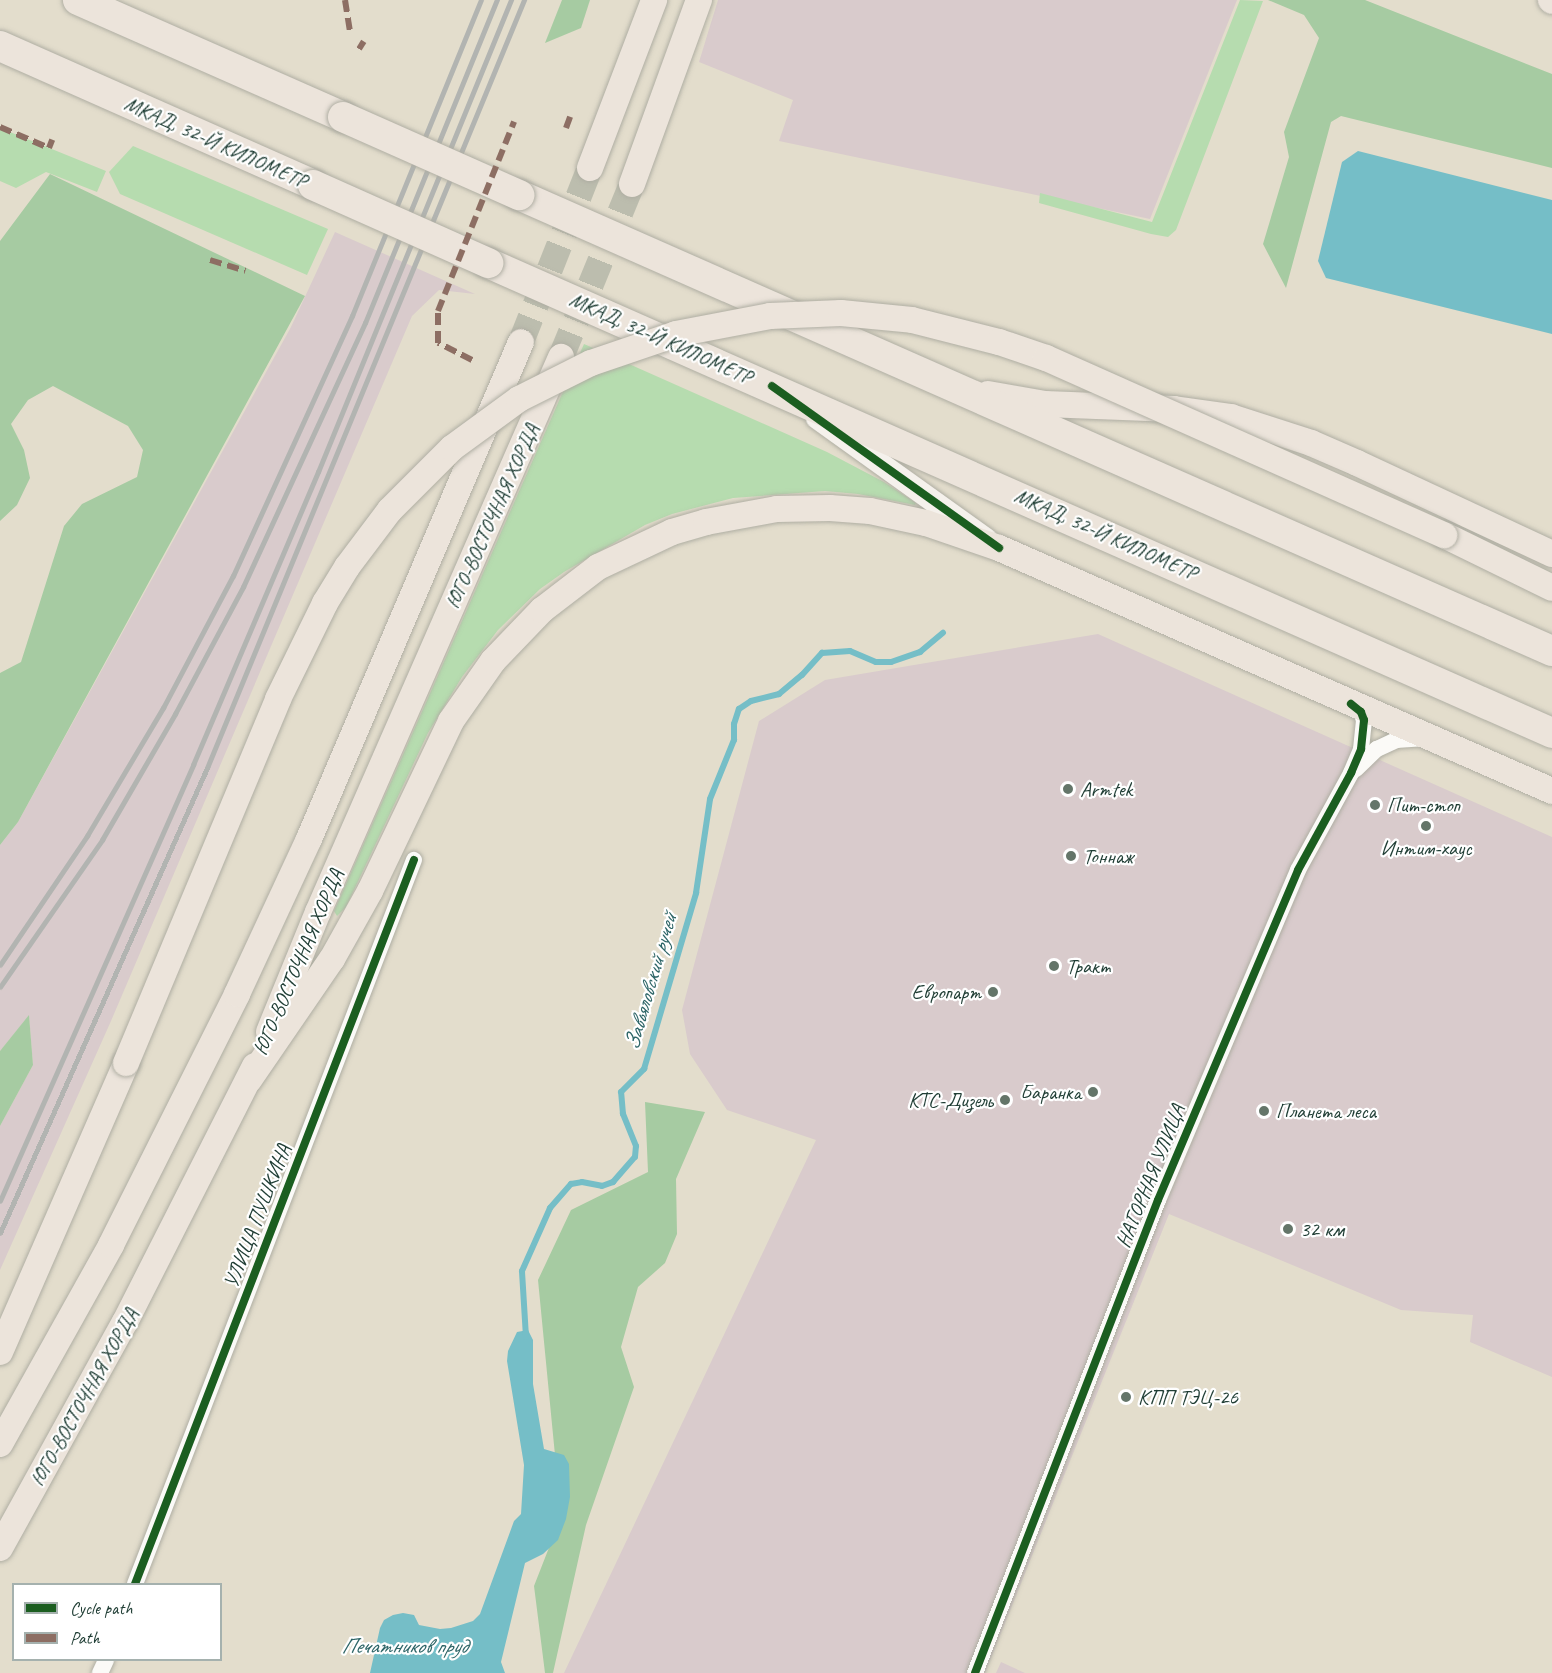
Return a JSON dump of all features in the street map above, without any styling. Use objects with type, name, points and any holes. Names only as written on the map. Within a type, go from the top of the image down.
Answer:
[{"type":"highway","points":[[78,0],[940,383],[1552,651]]},
{"type":"highway","name":"МКАД, 32-Й КИЛОМЕТР","points":[[0,46],[1552,733]]},
{"type":"main road","points":[[590,168],[654,0]]},
{"type":"main road","points":[[632,184],[699,0]]},
{"type":"main road","points":[[0,1352],[126,1063],[278,699],[325,603],[347,567],[390,510],[452,448],[519,399],[591,363],[676,334],[770,316],[841,312],[912,321],[999,342],[1064,365],[1444,536],[1552,588]]},
{"type":"main road","name":"ЮГО-ВОСТОЧНАЯ ХОРДА","points":[[0,1444],[111,1245],[237,994],[332,785],[521,342]]},
{"type":"main road","name":"ЮГО-ВОСТОЧНАЯ ХОРДА","points":[[0,1548],[125,1322],[249,1080],[323,901],[561,357]]},
{"type":"main road","points":[[940,383],[998,397],[1044,404],[1174,409],[1231,417],[1269,428],[1338,455],[1552,554]]},
{"type":"main road","points":[[249,1080],[337,949],[370,891],[451,721],[493,661],[518,634],[574,584],[631,550],[672,532],[706,522],[777,509],[830,508],[870,511],[926,523],[999,548],[1552,791]]},
{"type":"street","points":[[772,386],[999,548]]},
{"type":"street","name":"НАГОРНАЯ УЛИЦА","points":[[975,1673],[1158,1200],[1286,898],[1351,773],[1361,749],[1365,727],[1360,712],[1351,704]]},
{"type":"street","name":"НАГОРНАЯ УЛИЦА","points":[[1351,773],[1377,749],[1396,740],[1430,738]]},
{"type":"street","name":"УЛИЦА ПУШКИНА","points":[[135,1583],[414,860]]},
{"type":"shaded area","points":[[718,0],[1237,0],[1150,219],[779,141],[793,100],[699,62]]},
{"type":"shaded area","points":[[335,232],[475,294],[439,290],[412,316],[111,1021],[0,1270],[0,1126],[33,1065],[29,1016],[0,1051],[0,845],[18,822],[291,327]]},
{"type":"shaded area","points":[[1098,634],[1552,837],[1552,1377],[1470,1342],[1473,1315],[1401,1310],[1169,1214],[985,1673],[564,1673],[816,1140],[727,1110],[690,1054],[682,1010],[759,721],[825,680]]},
{"type":"shaded area","points":[[1001,1662],[1025,1673],[996,1673]]},
{"type":"green space","points":[[562,0],[590,0],[581,28],[545,43]]},
{"type":"green space","points":[[1240,0],[1263,1],[1176,230],[1168,237],[1151,234],[1039,203],[1040,193],[1152,222]]},
{"type":"green space","points":[[1268,0],[1365,0],[1552,74],[1552,168],[1341,116],[1331,122],[1286,288],[1263,244],[1289,157],[1284,132],[1319,38],[1304,15]]},
{"type":"green space","points":[[0,128],[106,171],[97,192],[46,172],[16,188],[0,181]]},
{"type":"green space","points":[[133,146],[328,229],[307,275],[120,194],[109,172]]},
{"type":"green space","points":[[50,174],[305,296],[18,822],[0,845],[0,673],[21,662],[64,526],[82,504],[137,477],[143,450],[128,426],[53,386],[28,400],[11,424],[24,450],[30,478],[17,505],[0,521],[0,241]]},
{"type":"green space","points":[[584,344],[827,452],[884,482],[916,503],[915,505],[858,494],[825,491],[733,498],[672,514],[645,525],[564,572],[540,589],[498,630],[462,677],[428,733],[346,907],[337,916],[334,911]]},
{"type":"green space","points":[[29,1015],[33,1065],[0,1126],[0,1051]]},
{"type":"green space","points":[[645,1102],[705,1112],[676,1179],[677,1234],[665,1263],[638,1287],[621,1347],[634,1387],[586,1525],[553,1673],[545,1673],[534,1586],[561,1517],[538,1280],[571,1210],[648,1172]]},
{"type":"water","points":[[1358,151],[1552,200],[1552,334],[1326,278],[1318,261],[1342,162]]},
{"type":"water","name":"Печатников пруд","points":[[528,1330],[533,1340],[533,1384],[544,1449],[564,1455],[569,1464],[570,1497],[566,1519],[558,1540],[543,1554],[525,1563],[501,1662],[505,1673],[370,1673],[380,1628],[384,1620],[393,1615],[403,1613],[414,1615],[419,1625],[440,1629],[473,1621],[480,1614],[514,1521],[521,1514],[524,1465],[507,1361],[508,1351],[517,1332]]},
{"type":"waterway","name":"Завьяловский ручей","points":[[526,1337],[522,1271],[550,1208],[571,1184],[582,1182],[602,1186],[613,1182],[635,1157],[636,1146],[623,1114],[621,1092],[644,1069],[696,893],[710,799],[734,740],[734,724],[739,709],[751,701],[779,694],[802,675],[822,653],[850,651],[876,662],[891,662],[920,652],[943,633]]},
{"type":"tunnel","points":[[521,342],[590,168]]},
{"type":"tunnel","points":[[561,357],[632,184]]},
{"type":"railway","points":[[0,965],[87,836],[163,708],[233,576],[352,316],[481,0]]},
{"type":"railway","points":[[0,987],[102,840],[175,714],[243,587],[365,323],[497,0]]},
{"type":"railway","points":[[0,1201],[193,765],[318,472],[511,0]]},
{"type":"railway","points":[[0,1233],[207,768],[524,0]]},
{"type":"marked path","points":[[345,0],[350,32]]},
{"type":"marked path","points":[[359,49],[364,41]]},
{"type":"marked path","points":[[566,128],[570,117]]},
{"type":"marked path","points":[[472,360],[438,343],[438,311],[514,122]]},
{"type":"marked path","points":[[0,127],[49,148],[52,140]]},
{"type":"marked path","points":[[210,260],[245,271]]},
{"type":"cycle path","points":[[772,386],[999,548]]},
{"type":"cycle path","points":[[975,1673],[1158,1200],[1298,870],[1351,773],[1361,749],[1364,720],[1361,712],[1351,704]]},
{"type":"cycle path","points":[[135,1583],[414,860]]},
{"type":"place","name":"Armtek","points":[[1068,789]]},
{"type":"place","name":"Пит-стоп","points":[[1375,805]]},
{"type":"place","name":"Интим-хаус","points":[[1426,826]]},
{"type":"place","name":"Тоннаж","points":[[1071,856]]},
{"type":"place","name":"Тракт","points":[[1054,966]]},
{"type":"place","name":"Европарт","points":[[993,992]]},
{"type":"place","name":"Баранка","points":[[1093,1092]]},
{"type":"place","name":"КТС-Дизель","points":[[1005,1100]]},
{"type":"place","name":"Планета леса","points":[[1264,1111]]},
{"type":"place","name":"32 км","points":[[1288,1229]]},
{"type":"place","name":"КПП ТЭЦ-26","points":[[1126,1397]]}]
